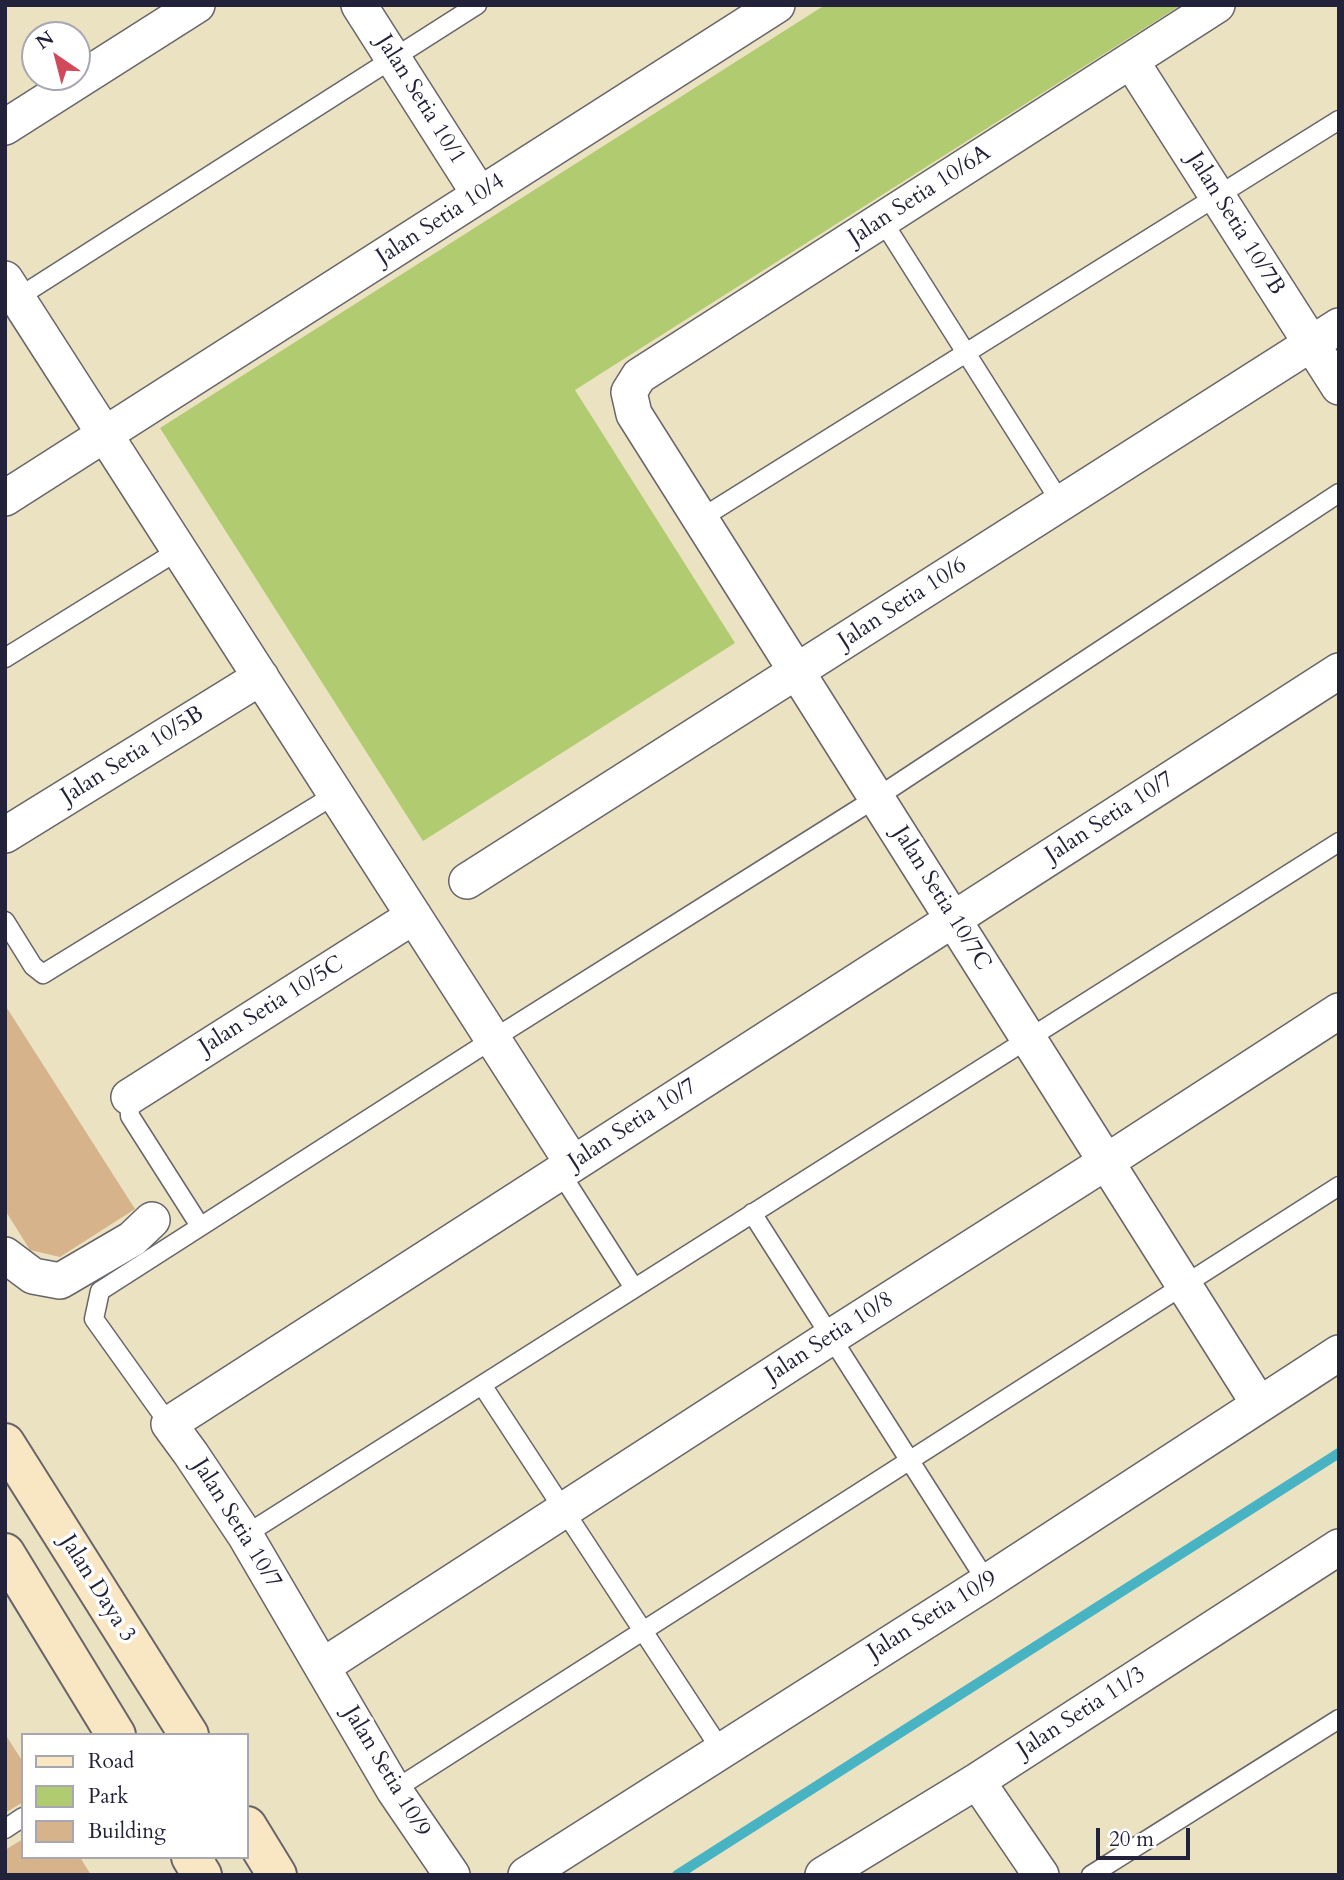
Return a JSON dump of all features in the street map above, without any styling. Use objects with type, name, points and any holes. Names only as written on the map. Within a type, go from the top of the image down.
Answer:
[{"type":"street","points":[[5,127],[197,5]]},
{"type":"street","name":"Jalan Setia 10/1","points":[[359,5],[480,195]]},
{"type":"street","name":"Jalan Setia 10/4","points":[[5,498],[777,5]]},
{"type":"street","name":"Jalan Setia 10/6A","points":[[629,392],[639,376],[1217,5]]},
{"type":"street","name":"Jalan Setia 10/7B","points":[[1131,61],[1217,196],[1325,335],[1339,387]]},
{"type":"street","points":[[9,294],[105,434],[493,1039],[567,1168]]},
{"type":"street","name":"Jalan Setia 10/6","points":[[467,881],[1325,335]]},
{"type":"street","name":"Jalan Setia 10/7C","points":[[629,392],[634,414],[1259,1404]]},
{"type":"street","name":"Jalan Setia 10/7","points":[[323,1666],[245,1535],[169,1424],[1339,671]]},
{"type":"street","name":"Jalan Setia 10/5B","points":[[5,835],[261,677]]},
{"type":"street","name":"Jalan Setia 10/5C","points":[[129,1097],[414,916]]},
{"type":"street","name":"Jalan Setia 10/8","points":[[323,1666],[1339,1011]]},
{"type":"street","points":[[5,1255],[33,1276],[60,1281],[132,1239],[152,1220]]},
{"type":"street","name":"Jalan Setia 10/9","points":[[526,1875],[987,1582],[1339,1353]]},
{"type":"street","name":"Jalan Daya 3","points":[[5,1443],[188,1733]]},
{"type":"street","points":[[5,1473],[39,1524],[84,1568]]},
{"type":"street","name":"Jalan Setia 11/3","points":[[823,1875],[977,1781],[1339,1547]]},
{"type":"street","points":[[5,1553],[115,1733]]},
{"type":"street","points":[[5,1563],[32,1599]]},
{"type":"street","name":"Jalan Setia 10/9","points":[[323,1666],[394,1790],[452,1875]]},
{"type":"street","points":[[977,1781],[1041,1875]]},
{"type":"street","points":[[248,1828],[277,1875]]},
{"type":"street","points":[[192,1859],[202,1875]]},
{"type":"lane","points":[[9,294],[477,5]]},
{"type":"lane","points":[[700,519],[1339,120]]},
{"type":"lane","points":[[882,220],[1061,503]]},
{"type":"lane","points":[[169,1424],[94,1319],[100,1291],[876,798],[1339,493]]},
{"type":"lane","points":[[5,658],[179,550]]},
{"type":"lane","points":[[5,921],[33,966],[43,974],[336,794]]},
{"type":"lane","points":[[245,1535],[1339,842]]},
{"type":"lane","points":[[129,1097],[130,1116],[200,1226]]},
{"type":"lane","points":[[567,1168],[634,1289]]},
{"type":"lane","points":[[394,1790],[1339,1186]]},
{"type":"lane","points":[[752,1213],[987,1582]]},
{"type":"lane","points":[[482,1385],[721,1750]]},
{"type":"lane","points":[[1091,1875],[1339,1719]]},
{"type":"lane","points":[[5,1829],[21,1818]]},
{"type":"green space","points":[[825,5],[1181,5],[575,390],[735,643],[423,841],[160,428]]},
{"type":"building","points":[[5,1005],[135,1209],[60,1257],[30,1250],[5,1210]]},
{"type":"building","points":[[5,1734],[21,1759],[21,1803],[5,1813]]},
{"type":"building","points":[[21,1840],[21,1859],[81,1859],[91,1875],[5,1875],[5,1850]]},
{"type":"waterway","points":[[677,1875],[1339,1453]]}]
